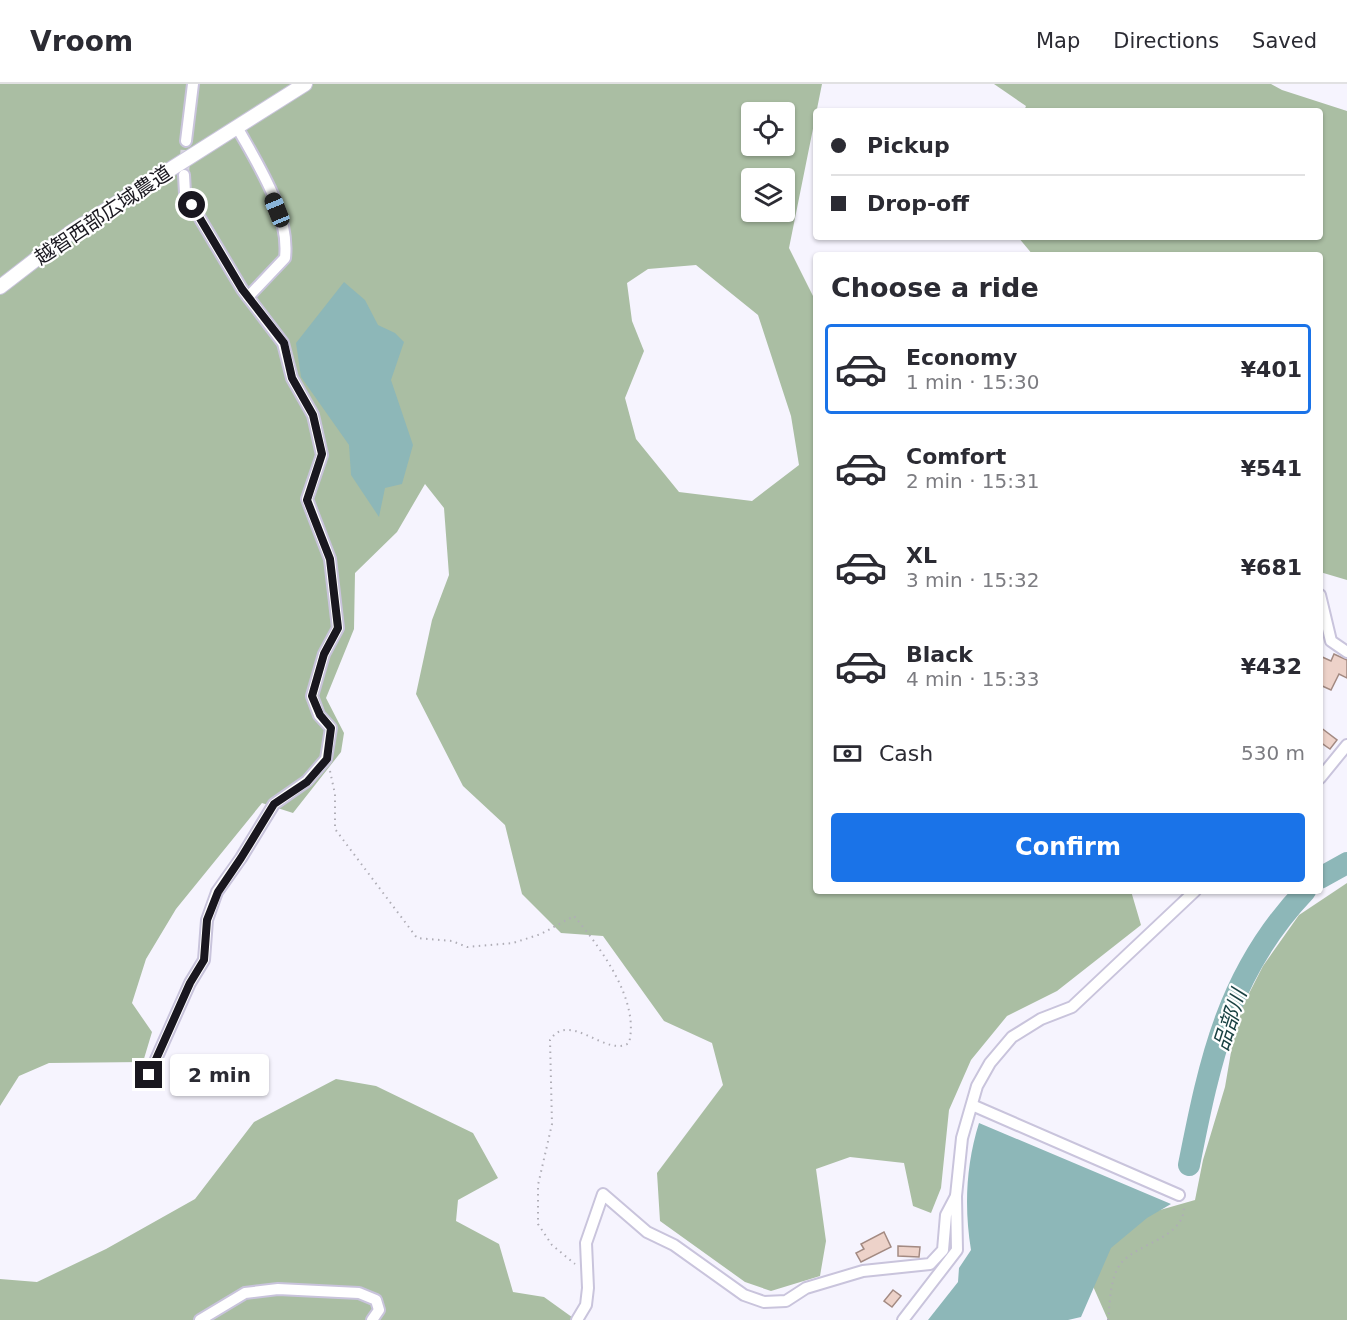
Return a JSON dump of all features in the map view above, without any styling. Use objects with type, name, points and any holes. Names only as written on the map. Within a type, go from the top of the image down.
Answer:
[{"type":"street","points":[[186,141],[193,84]]},
{"type":"street","name":"越智西部広域農道","points":[[0,287],[70,233],[305,84]]},
{"type":"street","points":[[237,127],[263,174],[286,240],[285,258],[248,297]]},
{"type":"street","points":[[149,1075],[190,983],[204,960],[207,920],[218,892],[274,804],[307,782],[327,759],[331,728],[320,715],[312,696],[324,654],[338,628],[337,602],[330,559],[307,500],[322,454],[313,415],[292,378],[284,343],[248,297],[185,193],[184,175]]},
{"type":"street","points":[[1323,608],[1331,641],[1347,652]]},
{"type":"street","points":[[1323,774],[1347,745]]},
{"type":"street","points":[[903,1320],[957,1250],[956,1196],[962,1138],[977,1086],[990,1063],[1012,1037],[1041,1019],[1072,1007],[1192,894]]},
{"type":"street","points":[[972,1105],[1179,1195]]},
{"type":"street","points":[[577,1320],[586,1305],[589,1275],[586,1243],[603,1194],[647,1232],[674,1245],[744,1295],[764,1302],[786,1301],[806,1288],[863,1271],[930,1264],[943,1250],[946,1215],[956,1196]]},
{"type":"street","points":[[200,1320],[245,1293],[278,1289],[359,1293],[376,1300],[379,1310],[372,1320]]},
{"type":"path","points":[[327,759],[335,794],[335,829],[417,938],[452,941],[467,947],[513,943],[542,934],[574,916],[590,935],[624,992],[632,1031],[629,1043],[623,1047],[614,1047],[591,1035],[565,1030],[555,1033],[550,1040],[552,1124],[538,1185],[538,1224],[552,1245],[589,1275]]},
{"type":"path","points":[[1108,1320],[1111,1294],[1121,1263],[1139,1249],[1170,1232],[1182,1221],[1185,1207],[1179,1195]]},
{"type":"shaded area","points":[[0,84],[822,84],[817,108],[813,108],[813,129],[795,218],[795,168],[741,168],[741,222],[794,222],[789,248],[813,296],[813,894],[1132,894],[1141,925],[1057,991],[1007,1016],[971,1060],[949,1110],[941,1188],[931,1213],[913,1206],[904,1163],[850,1157],[816,1169],[826,1241],[820,1276],[771,1291],[745,1282],[660,1221],[657,1173],[723,1085],[712,1043],[664,1021],[603,936],[561,933],[522,894],[505,825],[463,786],[416,694],[432,620],[449,575],[444,508],[425,484],[397,532],[355,573],[354,629],[326,698],[344,733],[341,752],[293,813],[262,803],[176,909],[146,959],[132,1003],[152,1032],[143,1062],[49,1063],[19,1076],[0,1106]],"holes":[[[696,265],[758,315],[791,416],[799,465],[752,501],[679,492],[636,439],[625,398],[644,351],[632,321],[627,283],[648,269]]]},
{"type":"shaded area","points":[[994,84],[1271,84],[1282,90],[1347,111],[1347,580],[1323,573],[1323,252],[1030,252],[1020,240],[1323,240],[1323,108],[1025,108],[1026,106]]},
{"type":"shaded area","points":[[344,282],[365,300],[378,325],[395,333],[404,342],[391,380],[413,445],[402,484],[385,488],[379,517],[351,475],[349,445],[301,377],[296,343]]},
{"type":"shaded area","points":[[1347,883],[1347,1320],[1108,1320],[1088,1275],[1105,1239],[1153,1212],[1195,1200],[1203,1160],[1225,1087],[1237,1017],[1263,966],[1299,915]]},
{"type":"shaded area","points":[[336,1079],[376,1086],[473,1133],[498,1178],[458,1200],[456,1221],[499,1244],[513,1292],[544,1297],[576,1320],[0,1320],[0,1279],[37,1282],[106,1249],[195,1199],[254,1122]]},
{"type":"shaded area","points":[[979,1123],[1171,1204],[1147,1218],[1111,1248],[1081,1317],[1068,1320],[928,1320],[958,1282],[959,1268],[971,1250],[967,1218],[969,1170]]},
{"type":"building","points":[[1334,654],[1347,660],[1347,678],[1339,674],[1331,690],[1323,686],[1323,657],[1331,661]]},
{"type":"building","points":[[1323,729],[1337,740],[1330,749],[1323,744]]},
{"type":"building","points":[[884,1232],[891,1247],[861,1262],[856,1253],[864,1249],[861,1244]]},
{"type":"building","points":[[898,1246],[920,1247],[919,1257],[898,1256]]},
{"type":"building","points":[[893,1290],[901,1296],[892,1307],[884,1301]]},
{"type":"waterway","name":"品部川","points":[[1323,876],[1347,863]]},
{"type":"waterway","name":"品部川","points":[[1189,1165],[1215,1053],[1240,985],[1257,953],[1302,894]]},
{"type":"tunnel","points":[[184,175],[186,141]]},
{"type":"route","points":[[149,1075],[190,983],[204,960],[210,906],[274,804],[307,782],[327,759],[332,739],[331,728],[320,715],[312,696],[324,654],[338,628],[337,602],[330,559],[307,500],[322,454],[313,415],[292,378],[284,343],[242,289],[192,205]]}]
